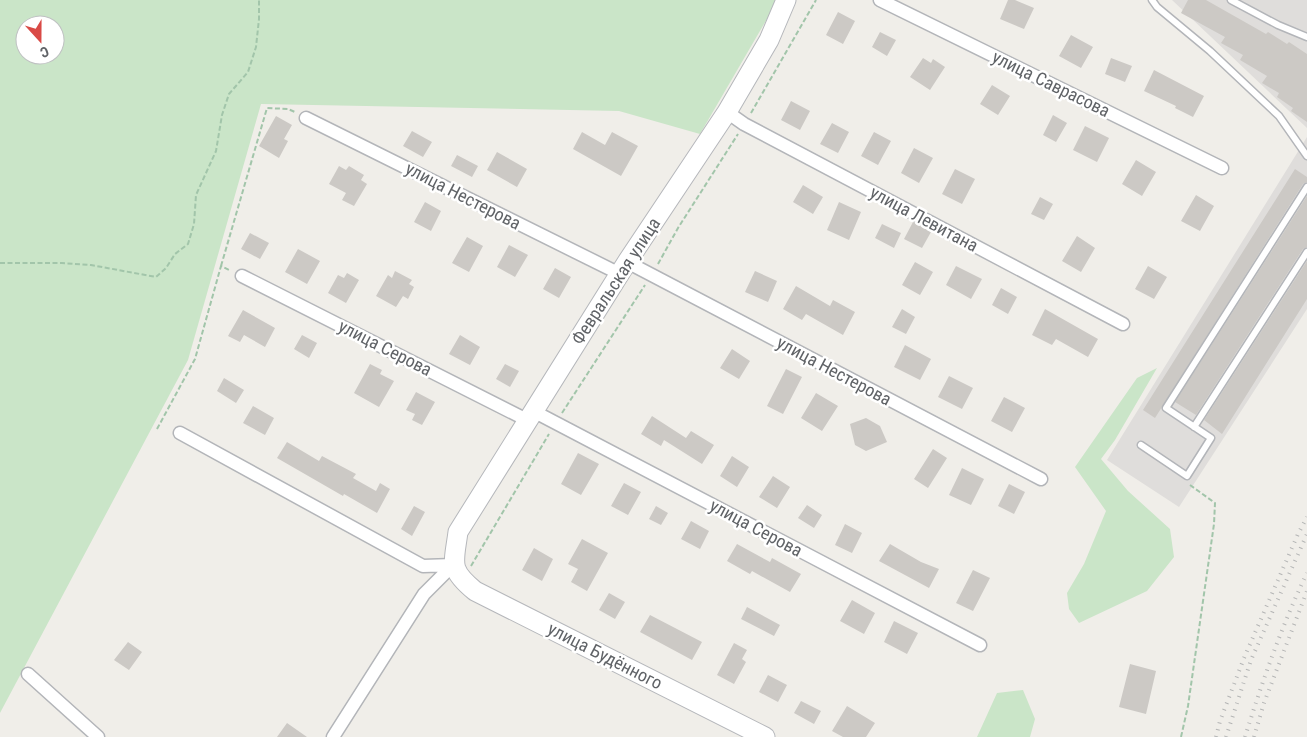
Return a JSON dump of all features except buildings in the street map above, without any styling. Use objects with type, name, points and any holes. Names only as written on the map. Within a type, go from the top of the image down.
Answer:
[{"type":"main road","name":"Февральская улица","points":[[453,564],[458,532],[624,268],[727,112],[768,40],[786,0]]},
{"type":"main road","name":"улица Будённого","points":[[453,564],[463,581],[476,591],[765,737]]},
{"type":"street","name":"улица Саврасова","points":[[880,0],[1222,168]]},
{"type":"street","name":"улица Левитана","points":[[727,112],[744,124],[1123,324]]},
{"type":"street","name":"улица Нестерова","points":[[306,118],[624,268],[652,275],[1041,479]]},
{"type":"street","name":"улица Серова","points":[[242,276],[530,415],[556,423],[980,645]]},
{"type":"street","points":[[180,433],[423,566],[453,564]]},
{"type":"street","points":[[333,737],[424,594],[453,564]]},
{"type":"street","points":[[28,674],[98,737]]},
{"type":"lane","points":[[1152,0],[1157,7],[1210,51],[1279,116],[1307,156]]},
{"type":"lane","points":[[1231,0],[1307,37]]},
{"type":"lane","points":[[1140,446],[1186,476],[1211,438],[1166,408],[1307,186]]},
{"type":"lane","points":[[1194,427],[1307,252]]},
{"type":"path","points":[[0,263],[62,262],[156,277],[166,268],[175,254],[188,244],[194,224],[196,195],[216,151],[222,115],[229,94],[248,72],[256,47],[259,0]]},
{"type":"path","points":[[463,581],[556,423],[652,275],[678,228],[744,124],[816,0]]},
{"type":"path","points":[[157,429],[195,358],[267,108],[288,109],[306,118]]},
{"type":"path","points":[[221,266],[242,276]]},
{"type":"path","points":[[1181,737],[1188,706],[1214,524],[1214,503],[1187,483],[1186,476]]},
{"type":"shaded area","points":[[1172,0],[1307,0],[1307,128]]},
{"type":"shaded area","points":[[1307,137],[1307,309],[1179,507],[1107,460]]},
{"type":"green space","points":[[0,0],[778,0],[700,134],[619,111],[261,104],[188,360],[0,713]]},
{"type":"green space","points":[[1157,368],[1115,440],[1101,459],[1128,491],[1170,529],[1174,557],[1147,591],[1079,623],[1069,609],[1067,593],[1084,564],[1106,511],[1075,467],[1137,378]]},
{"type":"green space","points":[[1023,690],[1035,719],[1030,737],[977,737],[997,693]]},
{"type":"railway","points":[[1216,737],[1220,721],[1244,658],[1307,517]]},
{"type":"railway","points":[[1226,737],[1251,660],[1307,534]]},
{"type":"railway","points":[[1245,737],[1273,654],[1307,573]]},
{"type":"railway","points":[[1254,737],[1264,703],[1307,591]]}]
